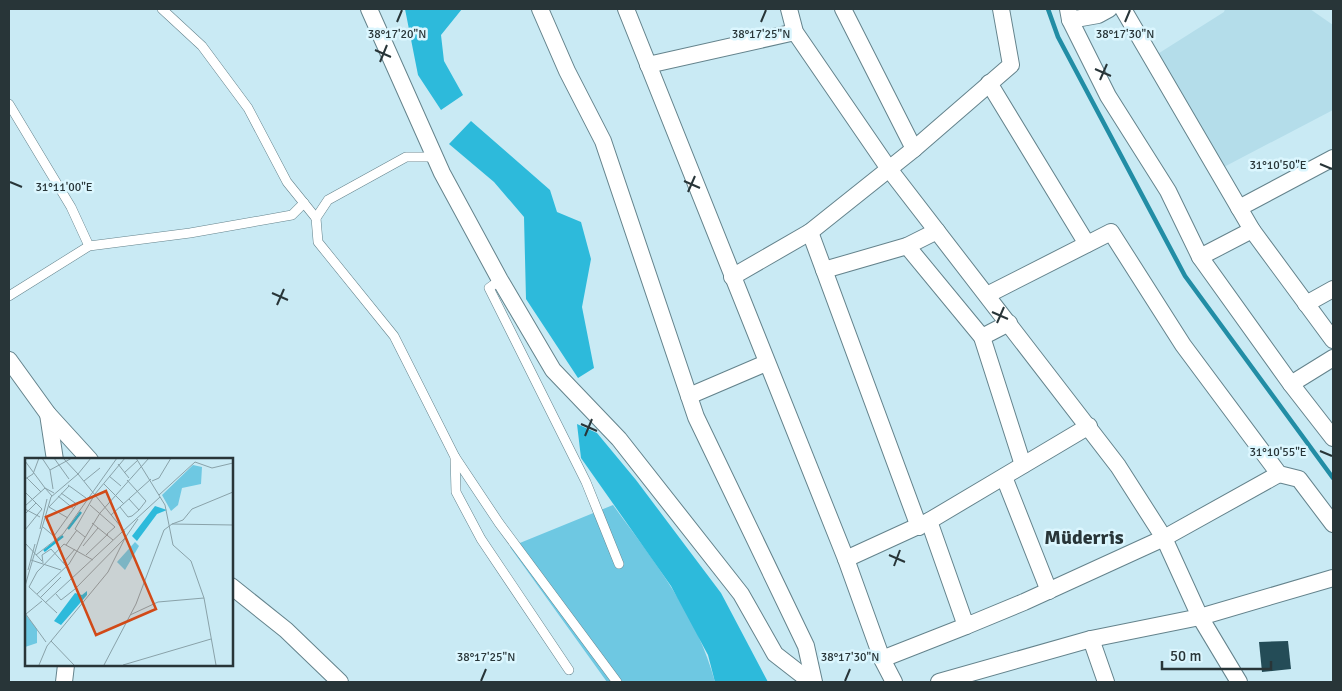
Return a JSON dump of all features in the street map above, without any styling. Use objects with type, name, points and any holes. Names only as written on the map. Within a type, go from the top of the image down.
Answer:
[{"type":"street","points":[[369,9],[435,157],[500,280],[554,370],[619,439],[741,594],[775,654],[813,682]]},
{"type":"street","points":[[540,9],[567,72],[603,141],[696,417],[806,646],[813,682]]},
{"type":"street","points":[[626,9],[846,559],[882,659],[894,682]]},
{"type":"street","points":[[789,9],[795,32],[889,169],[1118,466],[1164,538],[1200,617],[1239,682]]},
{"type":"street","points":[[843,9],[914,149]]},
{"type":"street","points":[[732,277],[810,232],[914,149],[1011,65],[1000,9]]},
{"type":"street","points":[[1109,9],[1098,15],[1069,15],[1108,96],[1168,191],[1200,256],[1291,384],[1333,438]]},
{"type":"street","points":[[1123,9],[1252,230],[1333,340]]},
{"type":"street","points":[[648,65],[795,32]]},
{"type":"street","points":[[989,84],[1087,244]]},
{"type":"street","points":[[1239,208],[1333,158]]},
{"type":"street","points":[[1200,256],[1252,230]]},
{"type":"street","points":[[824,270],[907,246],[937,231]]},
{"type":"street","points":[[810,232],[924,524],[966,626]]},
{"type":"street","points":[[987,295],[1111,232],[1183,345],[1278,474],[1299,479],[1333,524]]},
{"type":"street","points":[[907,246],[982,337],[1023,465]]},
{"type":"street","points":[[1306,304],[1333,288]]},
{"type":"street","points":[[982,337],[1008,322]]},
{"type":"street","points":[[1291,384],[1333,358]]},
{"type":"street","points":[[9,360],[48,414],[88,458]]},
{"type":"street","points":[[689,396],[766,363]]},
{"type":"street","points":[[48,414],[54,458]]},
{"type":"street","points":[[846,559],[924,524],[1089,426]]},
{"type":"street","points":[[882,659],[1049,591],[1164,538],[1278,474]]},
{"type":"street","points":[[1004,476],[1049,591]]},
{"type":"street","points":[[939,682],[1092,640],[1200,617],[1333,578]]},
{"type":"street","points":[[232,587],[286,630],[340,682]]},
{"type":"street","points":[[1092,640],[1106,682]]},
{"type":"street","points":[[64,682],[66,666]]},
{"type":"lane","points":[[162,9],[202,46],[248,108],[287,182],[316,218],[318,242],[394,336],[431,406],[455,457],[499,523],[617,682]]},
{"type":"lane","points":[[9,104],[71,206],[89,246]]},
{"type":"lane","points":[[316,218],[328,200],[406,157],[435,157]]},
{"type":"lane","points":[[9,296],[89,246],[190,233],[292,215],[304,203]]},
{"type":"lane","points":[[500,280],[488,288],[586,482],[619,564]]},
{"type":"lane","points":[[455,457],[456,492],[481,539],[569,670]]},
{"type":"shaded area","points":[[405,9],[462,9],[441,35],[444,61],[463,95],[441,110],[418,75]]},
{"type":"shaded area","points":[[1225,9],[1310,9],[1333,25],[1333,110],[1222,168],[1156,55],[1224,12]]},
{"type":"shaded area","points":[[471,121],[550,190],[557,212],[581,222],[591,259],[582,307],[594,368],[578,378],[526,299],[524,217],[494,182],[449,144]]},
{"type":"shaded area","points":[[577,424],[597,433],[636,480],[721,593],[768,682],[715,682],[708,655],[671,586],[581,458]]},
{"type":"shaded area","points":[[613,505],[673,589],[686,611],[698,634],[715,682],[607,682],[510,547]]},
{"type":"building","points":[[1288,641],[1291,669],[1262,672],[1259,642]]},
{"type":"waterway","points":[[1048,9],[1058,37],[1185,276],[1333,478]]},
{"type":"district","name":"Müderris","points":[[1084,537]]}]
